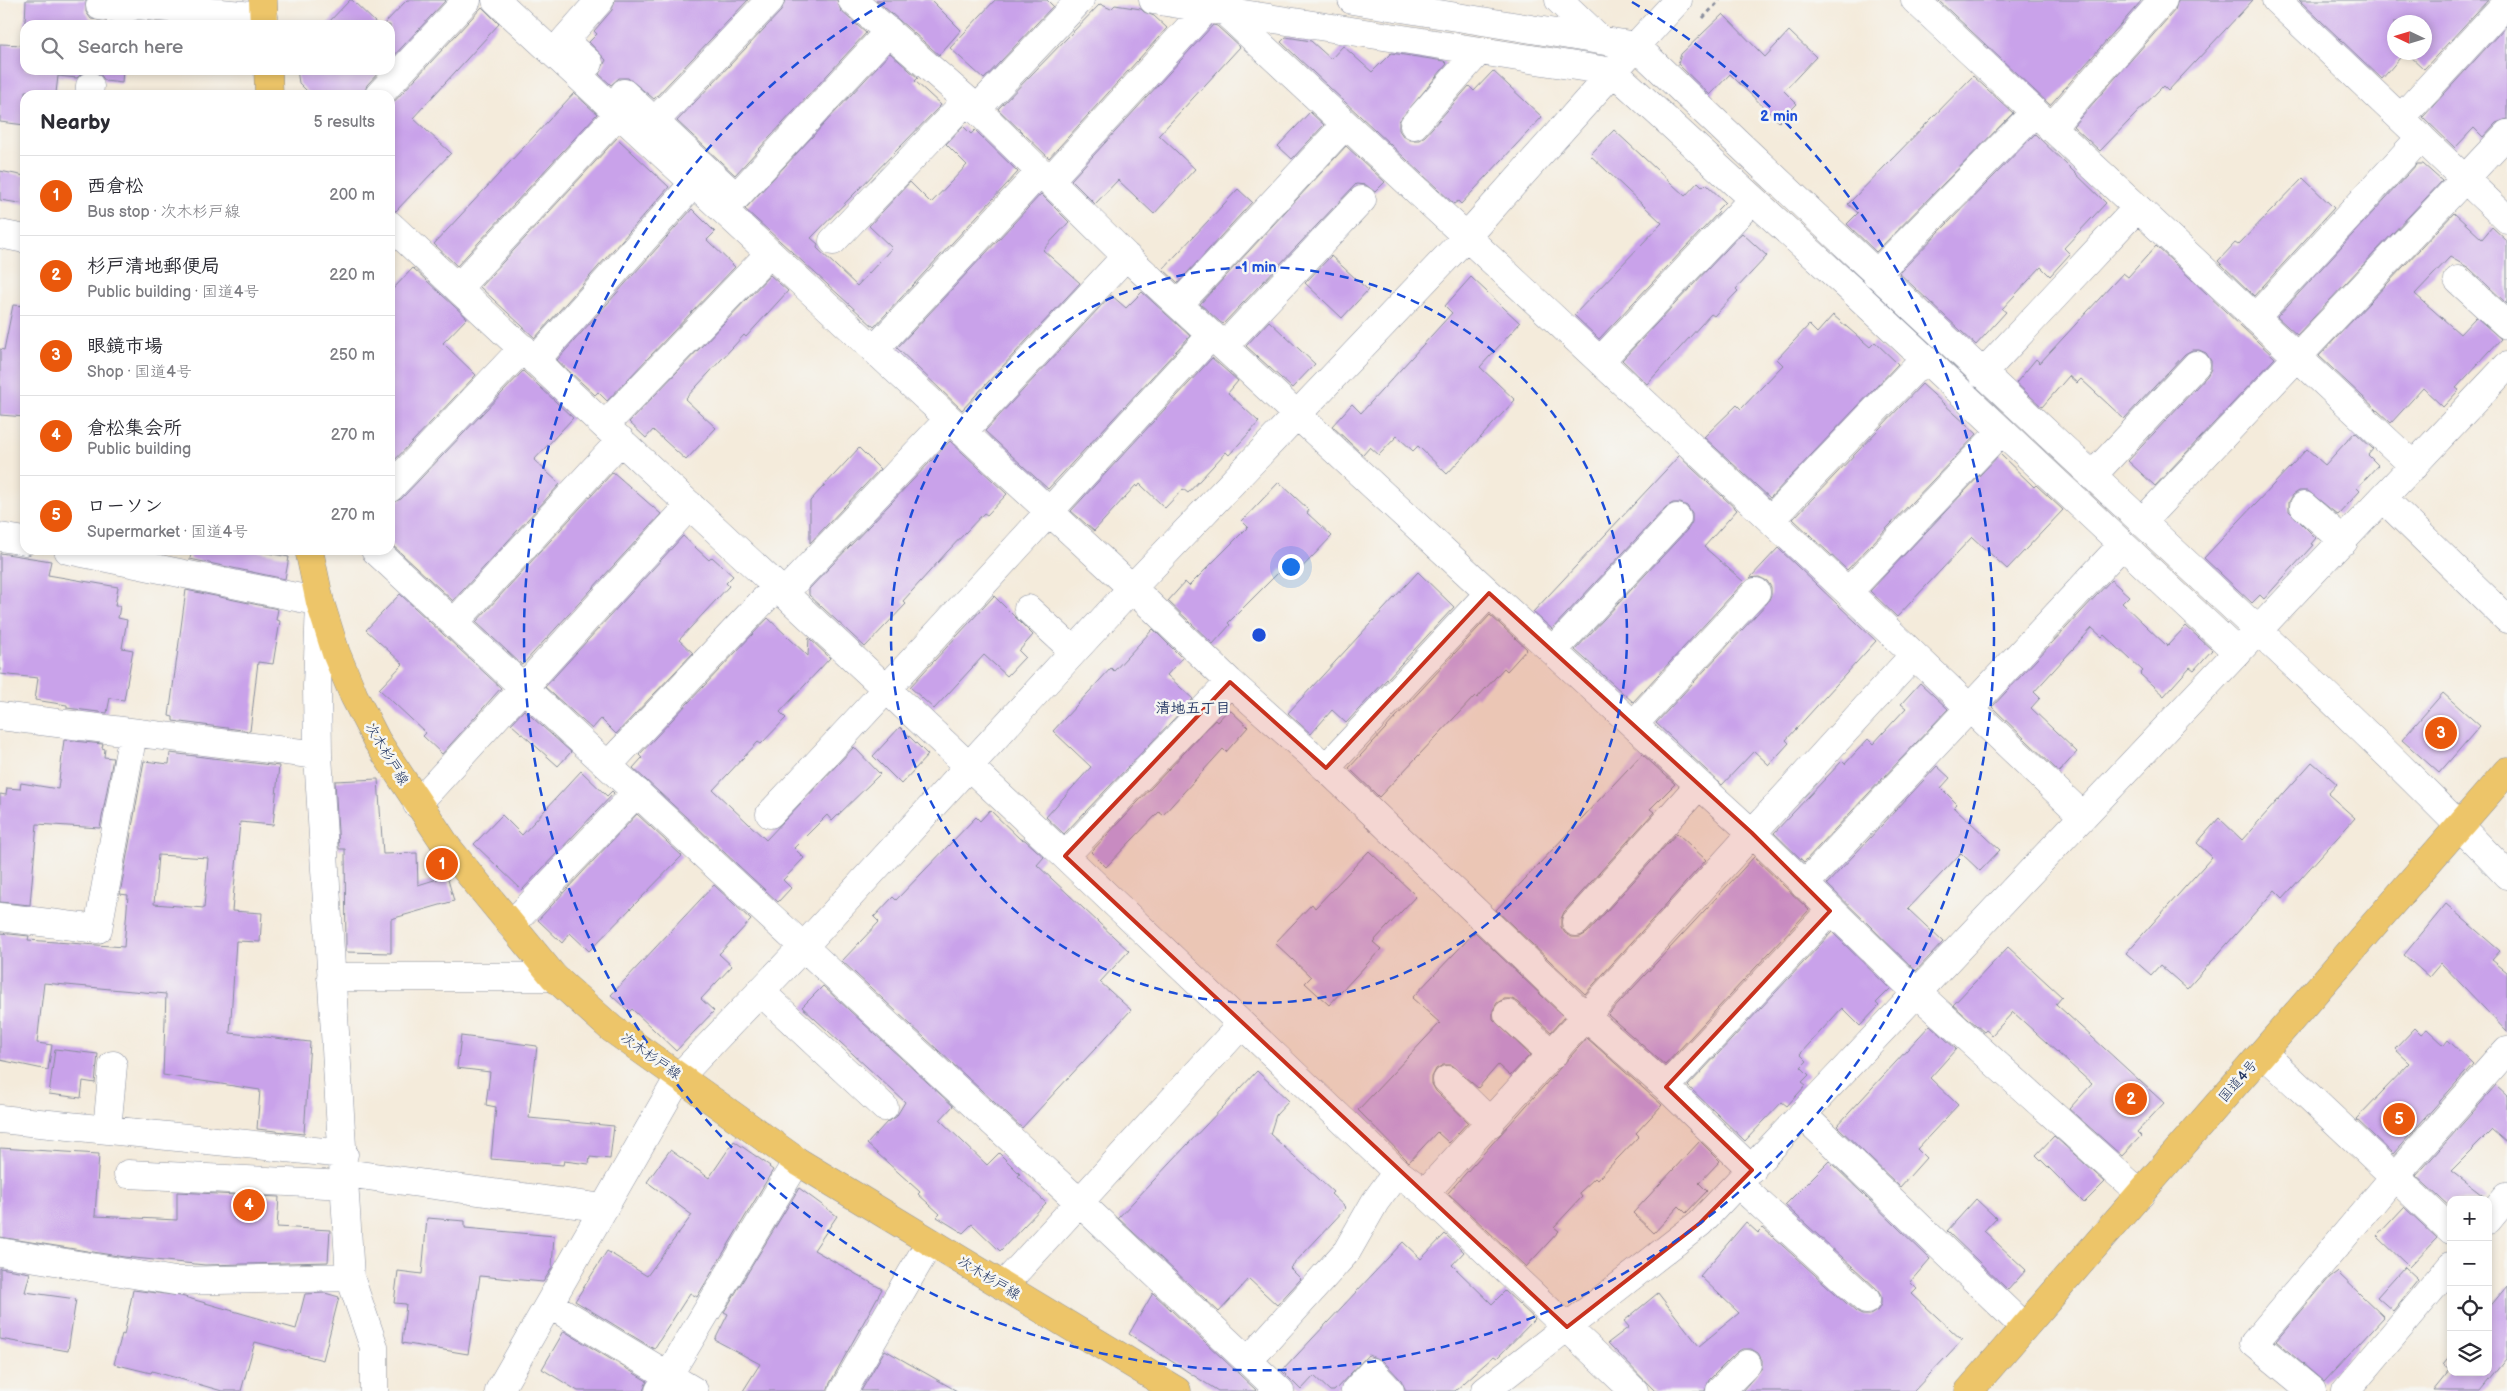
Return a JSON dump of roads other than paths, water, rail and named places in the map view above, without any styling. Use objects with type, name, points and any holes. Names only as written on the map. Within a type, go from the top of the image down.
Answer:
[{"type":"main road","points":[[268,75],[269,90]]},
{"type":"main road","name":"次木杉戸線","points":[[310,555],[320,602],[336,653],[354,696],[377,741],[417,804],[448,848],[554,977],[612,1029],[797,1161],[1177,1391]]},
{"type":"main road","name":"国道4号","points":[[1969,1391],[2507,771]]},
{"type":"street","points":[[384,90],[467,0]]},
{"type":"street","points":[[496,0],[1132,588],[1230,682],[1326,768],[1587,1018],[1666,1087],[1745,1177],[1866,1300]]},
{"type":"street","points":[[600,0],[564,41],[655,121],[736,197],[889,32]]},
{"type":"street","points":[[655,121],[770,0]]},
{"type":"street","points":[[852,0],[971,105],[1126,256],[1489,593],[1752,833],[1830,911],[1916,992],[2141,1194]]},
{"type":"street","points":[[832,240],[1080,0]]},
{"type":"street","points":[[1153,0],[1216,8],[1614,72],[2238,653]]},
{"type":"street","points":[[1352,0],[1636,46],[1982,374],[2259,631],[2460,826],[2507,875]]},
{"type":"street","points":[[1559,0],[1600,39]]},
{"type":"street","points":[[498,1391],[679,1077],[804,946],[1132,588],[1466,237],[1678,0]]},
{"type":"street","points":[[1915,0],[2414,466]]},
{"type":"street","points":[[1876,274],[2042,120],[2163,0]]},
{"type":"street","points":[[2283,2],[2507,219]]},
{"type":"street","points":[[2401,118],[2507,2]]},
{"type":"street","points":[[100,6],[125,9],[136,5],[264,14]]},
{"type":"street","points":[[1216,8],[1601,360],[2083,816]]},
{"type":"street","points":[[874,350],[1044,176],[1216,8]]},
{"type":"street","points":[[1414,125],[1479,51]]},
{"type":"street","points":[[458,288],[618,113]]},
{"type":"street","points":[[1179,304],[1345,125]]},
{"type":"street","points":[[2142,522],[2507,134]]},
{"type":"street","points":[[2255,318],[2421,137]]},
{"type":"street","points":[[395,483],[529,354],[694,183]]},
{"type":"street","points":[[770,814],[887,690],[1048,511],[1218,340],[1362,200]]},
{"type":"street","points":[[1601,360],[1752,200]]},
{"type":"street","points":[[1982,374],[2137,208]]},
{"type":"street","points":[[395,230],[1065,856],[1397,1172],[1426,1193],[1634,1391]]},
{"type":"street","points":[[0,234],[20,238]]},
{"type":"street","points":[[454,623],[613,433],[770,253]]},
{"type":"street","points":[[608,765],[780,590],[956,426],[1126,256]]},
{"type":"street","points":[[2458,280],[2507,325]]},
{"type":"street","points":[[1771,519],[1924,359]]},
{"type":"street","points":[[2092,476],[2196,365]]},
{"type":"street","points":[[1485,1391],[1700,1223],[1916,992],[2384,499],[2507,366]]},
{"type":"street","points":[[1848,592],[2001,431]]},
{"type":"street","points":[[2384,499],[2507,619]]},
{"type":"street","points":[[417,804],[690,505]]},
{"type":"street","points":[[2304,506],[2344,541]]},
{"type":"street","points":[[1553,651],[1677,518]]},
{"type":"street","points":[[1804,884],[2122,545]]},
{"type":"street","points":[[92,555],[320,602],[317,686],[318,755],[350,1277],[374,1347],[374,1391]]},
{"type":"street","points":[[380,555],[804,946],[1280,1391]]},
{"type":"street","points":[[1634,724],[1756,592]]},
{"type":"street","points":[[1326,768],[1489,593]]},
{"type":"street","points":[[1028,609],[1074,651]]},
{"type":"street","points":[[1426,1193],[1587,1018],[1914,655]]},
{"type":"street","points":[[1065,856],[1230,682]]},
{"type":"street","points":[[1,722],[133,733],[318,755]]},
{"type":"street","points":[[0,918],[98,929],[133,733]]},
{"type":"street","points":[[1576,922],[1699,784]]},
{"type":"street","points":[[511,924],[636,792]]},
{"type":"street","points":[[1666,1087],[1830,911]]},
{"type":"street","points":[[331,977],[554,977]]},
{"type":"street","points":[[760,991],[884,1107]]},
{"type":"street","points":[[1508,1014],[1553,1055]]},
{"type":"street","points":[[1003,1286],[1241,1024]]},
{"type":"street","points":[[2312,1391],[2254,1343],[2394,1177],[2507,1050]]},
{"type":"street","points":[[2263,1053],[2447,1226]]},
{"type":"street","points":[[107,1130],[113,1065]]},
{"type":"street","points":[[1447,1080],[1491,1123]]},
{"type":"street","points":[[1802,1114],[2024,1327]]},
{"type":"street","points":[[0,1119],[107,1130],[344,1170],[604,1208]]},
{"type":"street","points":[[664,1383],[797,1161]]},
{"type":"street","points":[[128,1174],[344,1170]]},
{"type":"street","points":[[1249,1360],[1347,1251],[1375,1202],[1397,1172]]},
{"type":"street","points":[[2492,1215],[2507,1197]]},
{"type":"street","points":[[843,1391],[930,1242]]},
{"type":"street","points":[[0,1252],[175,1281],[350,1277]]},
{"type":"street","points":[[2346,1391],[2447,1271]]},
{"type":"street","points":[[548,1304],[664,1383],[694,1391]]},
{"type":"street","points":[[1720,1391],[1747,1364]]},
{"type":"street","points":[[1355,1391],[1372,1372],[1390,1391]]},
{"type":"place","name":"眼鏡市場","points":[[2441,733]]},
{"type":"place","name":"西倉松","points":[[442,864]]},
{"type":"place","name":"杉戸清地郵便局","points":[[2131,1099]]},
{"type":"place","name":"ローソン","points":[[2399,1119]]},
{"type":"place","name":"倉松集会所","points":[[249,1205]]},
{"type":"district","name":"清地五丁目","points":[[1193,708]]}]
